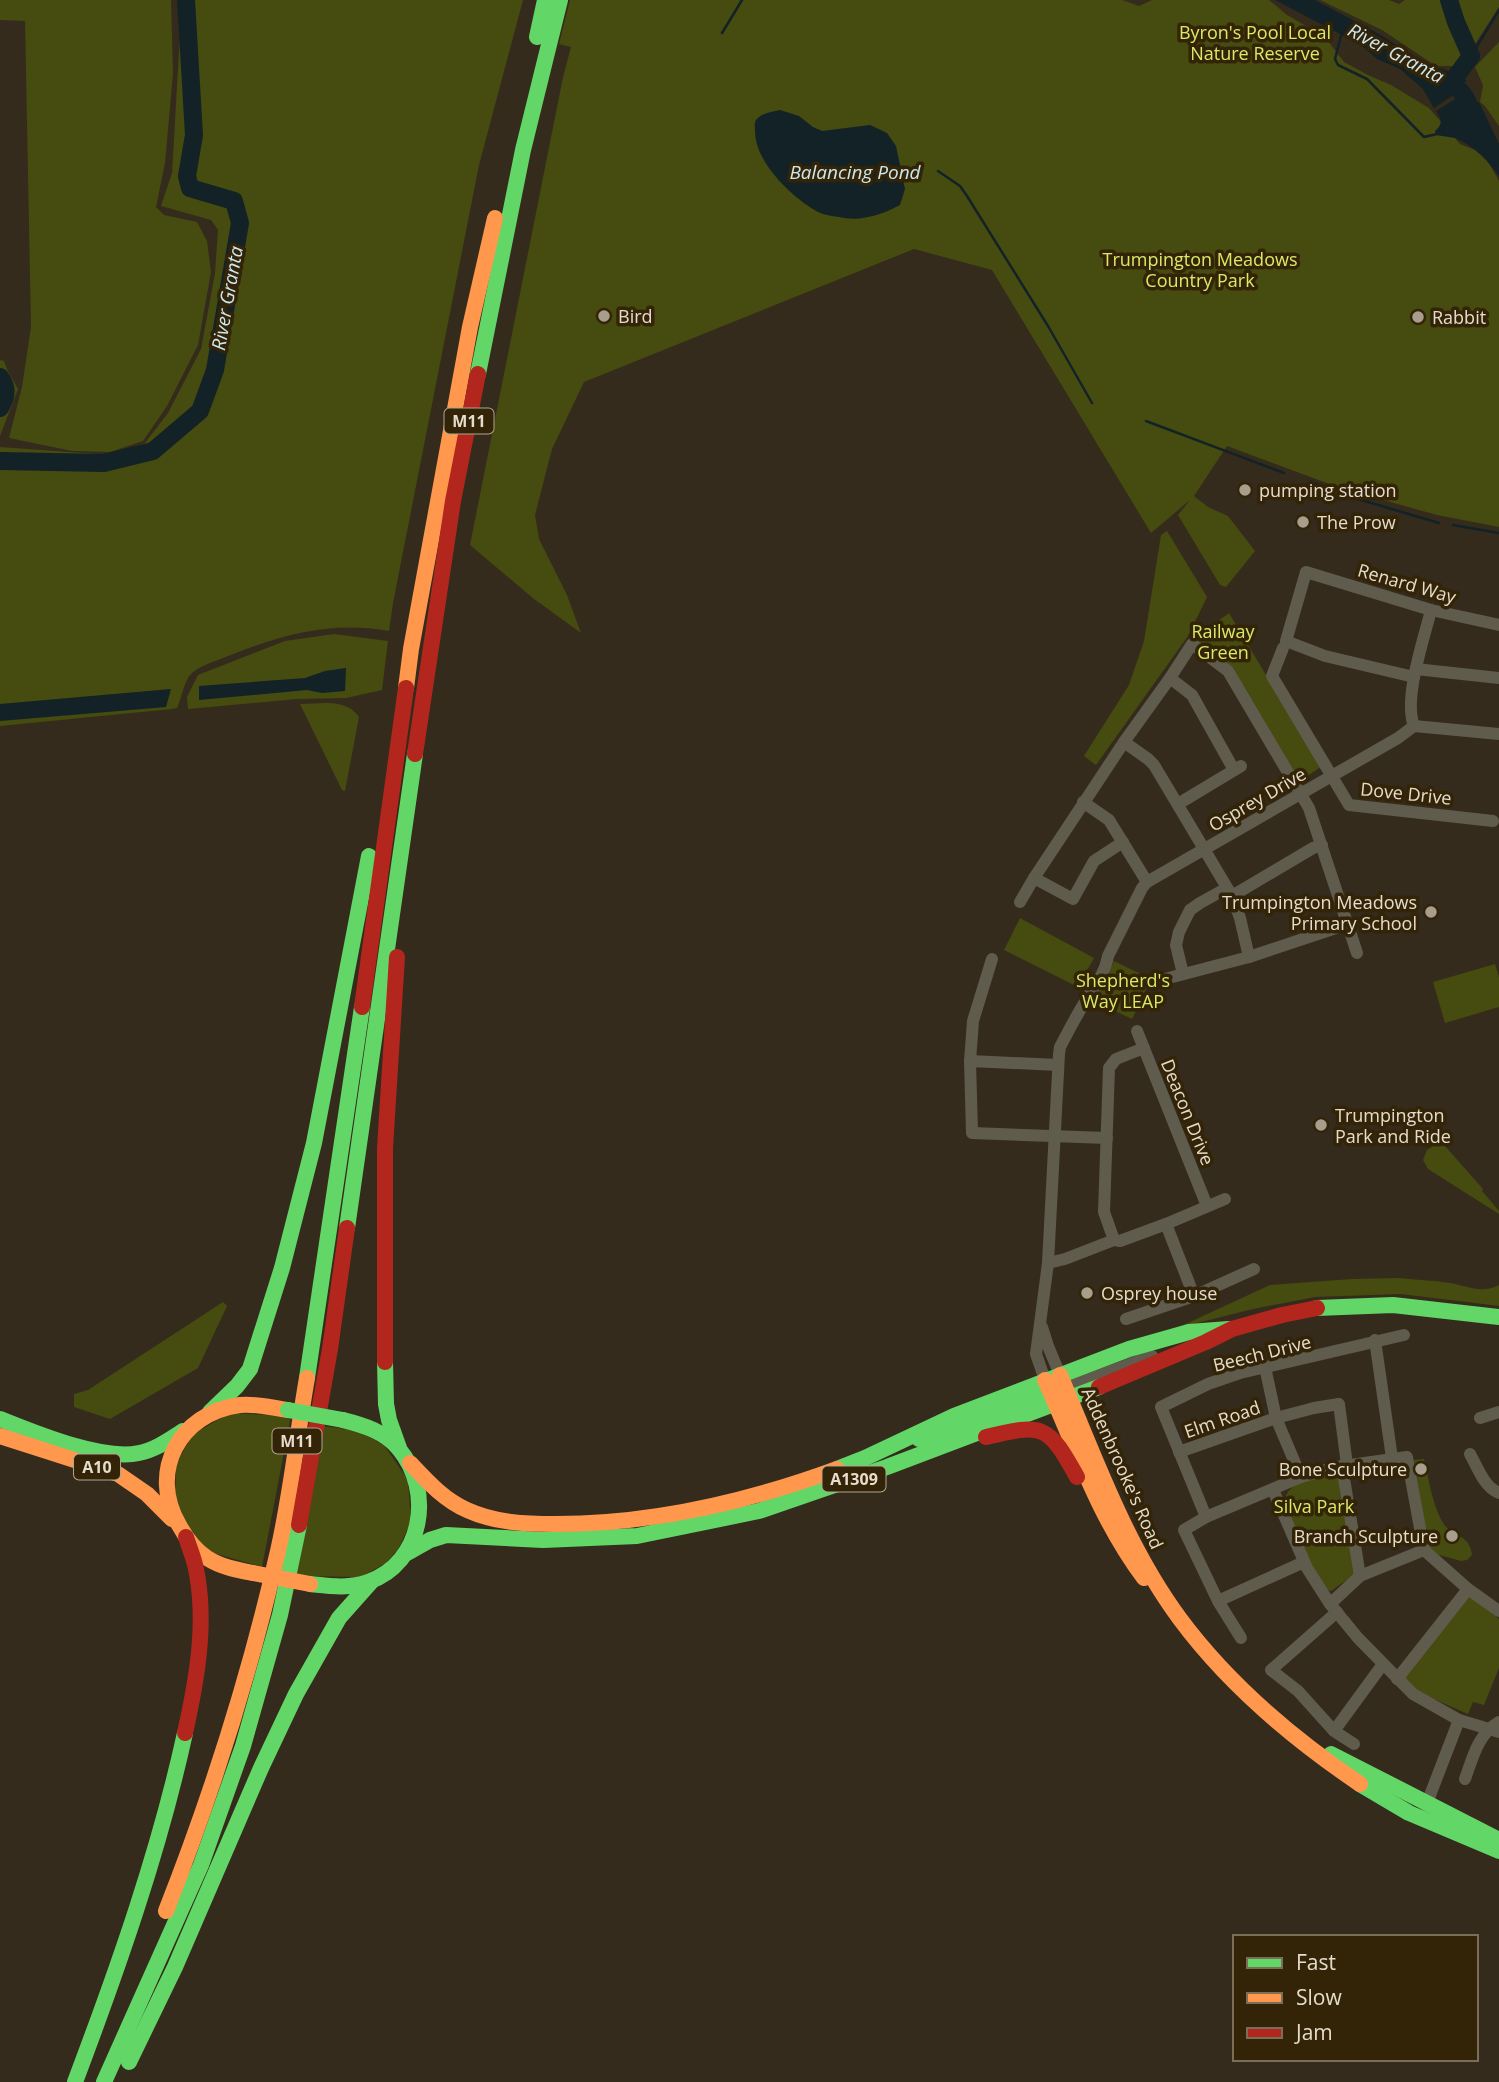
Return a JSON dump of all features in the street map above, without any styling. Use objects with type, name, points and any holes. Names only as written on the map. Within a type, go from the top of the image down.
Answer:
[{"type":"main road","name":"M11","points":[[89,2082],[153,1942],[190,1850],[252,1655],[279,1548],[316,1319],[411,649],[470,327],[545,0]]},
{"type":"main road","name":"M11","points":[[104,2082],[201,1865],[243,1746],[280,1615],[298,1531],[330,1349],[453,501],[523,150],[560,0]]},
{"type":"main road","name":"M11","points":[[210,1412],[250,1369],[282,1268],[314,1143],[378,808],[393,770]]},
{"type":"main road","name":"M11","points":[[399,1448],[386,1404],[384,1314],[385,1148],[402,902],[401,847]]},
{"type":"main road","name":"A1309","points":[[410,1463],[442,1495],[470,1512],[489,1518],[545,1524],[604,1523],[693,1511],[767,1492],[860,1460],[915,1433],[1055,1386],[1206,1342],[1232,1329],[1282,1314],[1339,1306],[1393,1305],[1499,1317]]},
{"type":"main road","name":"A1309","points":[[407,1553],[430,1540],[446,1535],[576,1540],[668,1531],[772,1507],[920,1455],[1105,1358],[1190,1331],[1207,1328],[1232,1329]]},
{"type":"main road","name":"Addenbrooke's Road","points":[[1055,1386],[1091,1488],[1119,1545],[1219,1665],[1269,1714],[1355,1782],[1397,1807],[1499,1852]]},
{"type":"main road","name":"Addenbrooke's Road","points":[[1055,1386],[1147,1568],[1174,1612]]},
{"type":"main road","points":[[75,2082],[153,1859],[190,1712],[197,1668],[198,1575],[192,1551],[168,1504],[165,1481],[170,1458],[181,1437],[188,1428],[210,1412],[239,1405],[288,1410],[343,1420],[373,1429],[399,1448],[417,1479],[421,1508],[415,1535],[407,1553],[387,1573],[354,1586],[310,1584],[253,1573],[211,1560],[195,1548],[182,1531]]},
{"type":"main road","name":"A10","points":[[0,1419],[75,1444],[120,1455],[143,1453],[188,1428]]},
{"type":"main road","points":[[920,1455],[1020,1429],[1031,1427],[1042,1430],[1057,1441],[1119,1545]]},
{"type":"main road","name":"A10","points":[[0,1436],[99,1467],[132,1481],[159,1504],[182,1531]]},
{"type":"main road","points":[[119,2082],[175,1967],[296,1694],[340,1618],[371,1581]]},
{"type":"main road","name":"Addenbrooke's Road","points":[[1289,1731],[1499,1840]]},
{"type":"street","name":"Renard Way","points":[[1415,673],[1325,656],[1286,641],[1306,572],[1431,610],[1499,625]]},
{"type":"street","points":[[1431,610],[1415,673],[1411,719],[1414,726],[1499,734]]},
{"type":"street","points":[[1020,902],[1083,802],[1192,644],[1228,671],[1309,808],[1357,953]]},
{"type":"street","points":[[1283,649],[1272,676],[1332,775]]},
{"type":"street","points":[[1415,673],[1499,678]]},
{"type":"street","points":[[1170,678],[1192,695],[1237,768],[1178,804]]},
{"type":"street","name":"Osprey Drive","points":[[1147,883],[1398,738],[1414,726]]},
{"type":"street","points":[[1124,742],[1148,759],[1205,850],[1229,892],[1240,918],[1249,957]]},
{"type":"street","name":"Dove Drive","points":[[1332,775],[1349,805],[1493,821]]},
{"type":"street","points":[[1055,1386],[1041,1323],[1048,1263],[1060,1047],[1086,999],[1094,990],[1108,956],[1147,883],[1109,820],[1083,802]]},
{"type":"street","points":[[1034,878],[1073,900],[1094,861],[1123,842]]},
{"type":"street","points":[[1183,974],[1176,945],[1179,932],[1191,910],[1322,845]]},
{"type":"street","points":[[1161,980],[1249,957],[1348,924]]},
{"type":"street","points":[[992,959],[973,1021],[970,1061],[972,1133],[1107,1138]]},
{"type":"street","name":"Deacon Drive","points":[[1137,1031],[1207,1206]]},
{"type":"street","points":[[1114,1240],[1104,1212],[1109,1068],[1116,1059],[1144,1048]]},
{"type":"street","points":[[970,1061],[1058,1065]]},
{"type":"street","points":[[1048,1263],[1114,1240],[1120,1241],[1225,1199]]},
{"type":"street","points":[[1166,1224],[1194,1296]]},
{"type":"street","points":[[1126,1319],[1194,1296],[1254,1269]]},
{"type":"street","name":"Beech Drive","points":[[1206,1517],[1161,1407],[1208,1384],[1265,1367],[1404,1335]]},
{"type":"street","points":[[1375,1340],[1392,1458]]},
{"type":"street","name":"Elm Road","points":[[1265,1367],[1276,1418],[1301,1477]]},
{"type":"street","points":[[1276,1418],[1339,1404],[1344,1465],[1360,1576]]},
{"type":"street","points":[[1480,1418],[1499,1412]]},
{"type":"street","name":"Elm Road","points":[[1179,1452],[1276,1418]]},
{"type":"street","points":[[1470,1454],[1485,1481],[1494,1492],[1499,1493]]},
{"type":"street","points":[[1241,1638],[1218,1601],[1184,1530],[1206,1517],[1301,1477],[1344,1465],[1392,1458],[1407,1457],[1424,1550],[1468,1589],[1499,1611]]},
{"type":"street","points":[[1273,1490],[1304,1562],[1358,1639],[1413,1694],[1453,1714],[1459,1720],[1496,1727]]},
{"type":"street","points":[[1354,1744],[1334,1731],[1298,1690],[1271,1670],[1334,1608],[1360,1576],[1424,1550]]},
{"type":"street","points":[[1218,1601],[1304,1562]]},
{"type":"street","points":[[1397,1679],[1468,1589]]},
{"type":"street","points":[[1334,1731],[1383,1664]]},
{"type":"street","points":[[1432,1824],[1427,1802],[1459,1720]]},
{"type":"street","points":[[1465,1779],[1481,1737],[1496,1727]]},
{"type":"green space","points":[[0,0],[171,0],[173,73],[165,163],[156,207],[164,215],[197,222],[207,241],[211,272],[198,345],[167,406],[143,441],[110,452],[72,451],[9,438],[22,387],[31,327],[25,21],[0,20]]},
{"type":"green space","points":[[182,0],[523,0],[479,165],[389,631],[348,628],[309,631],[250,648],[192,673],[185,684],[177,708],[0,726],[0,447],[110,455],[145,443],[168,413],[201,349],[215,273],[218,230],[211,220],[161,206],[172,173]]},
{"type":"green space","name":"Trumpington Meadows Country Park","points":[[570,0],[1122,0],[1139,6],[1152,0],[1269,0],[1287,15],[1325,37],[1344,62],[1391,85],[1429,108],[1460,144],[1475,150],[1489,163],[1499,181],[1499,527],[1437,515],[1340,488],[1227,446],[1194,496],[1208,507],[1228,516],[1255,551],[1226,587],[1220,585],[1178,515],[1190,500],[1151,533],[992,270],[914,249],[584,382],[552,449],[535,515],[539,539],[567,595],[581,633],[534,599],[470,545],[571,47],[559,44]]},
{"type":"green space","points":[[1320,0],[1389,0],[1399,4],[1405,0],[1499,0],[1499,7],[1466,58],[1455,66],[1436,66],[1382,30]]},
{"type":"green space","points":[[1499,42],[1499,126],[1480,102],[1483,85],[1475,67]]},
{"type":"green space","points":[[0,360],[4,361],[18,389],[0,436]]},
{"type":"green space","points":[[1167,531],[1207,597],[1188,636],[1096,765],[1084,756],[1129,685],[1144,641],[1161,535]]},
{"type":"green space","name":"Railway Green","points":[[1229,613],[1321,767],[1298,782],[1229,668],[1193,643],[1196,637]]},
{"type":"green space","points":[[334,634],[388,641],[382,690],[346,698],[297,699],[188,709],[187,697],[198,675],[285,641]]},
{"type":"green space","points":[[300,704],[340,705],[354,711],[359,717],[345,791],[342,790]]},
{"type":"green space","points":[[1020,918],[1094,958],[1078,987],[1004,950]]},
{"type":"green space","name":"Shepherd's Way LEAP","points":[[1114,961],[1151,979],[1132,1019],[1094,1001]]},
{"type":"green space","points":[[1495,964],[1499,977],[1499,1007],[1445,1023],[1433,982]]},
{"type":"green space","points":[[1435,1145],[1445,1146],[1483,1189],[1499,1214],[1428,1169],[1423,1160],[1427,1150]]},
{"type":"green space","points":[[1399,1278],[1481,1289],[1499,1285],[1499,1306],[1401,1294],[1315,1297],[1177,1328],[1270,1285]]},
{"type":"green space","points":[[223,1302],[227,1306],[198,1368],[110,1419],[74,1407],[74,1394],[88,1390]]},
{"type":"green space","points":[[229,1413],[291,1416],[262,1567],[206,1551],[175,1507],[176,1464],[192,1435]]},
{"type":"green space","points":[[322,1426],[356,1430],[384,1445],[408,1480],[411,1521],[399,1548],[386,1563],[361,1577],[295,1576]]},
{"type":"green space","points":[[1424,1459],[1439,1516],[1447,1528],[1468,1543],[1472,1555],[1467,1560],[1461,1561],[1429,1550],[1414,1460]]},
{"type":"green space","name":"Silva Park","points":[[1334,1471],[1338,1476],[1343,1502],[1342,1513],[1346,1516],[1347,1542],[1351,1543],[1355,1574],[1331,1591],[1320,1584],[1284,1502],[1286,1495],[1296,1485]]},
{"type":"green space","points":[[1472,1597],[1499,1619],[1499,1668],[1484,1705],[1473,1702],[1468,1714],[1420,1693],[1405,1682],[1404,1675],[1466,1598]]},
{"type":"water","points":[[1275,0],[1315,0],[1379,34],[1423,62],[1457,73],[1467,81],[1461,83],[1460,89],[1454,90],[1455,94],[1434,108],[1423,89],[1400,69],[1377,59],[1361,45]]},
{"type":"water","points":[[1457,98],[1463,105],[1464,98],[1473,103],[1479,102],[1499,144],[1499,176],[1482,155],[1467,144],[1455,138],[1436,135],[1435,131],[1441,122],[1436,111]]},
{"type":"water","name":"Balancing Pond","points":[[780,110],[799,116],[822,131],[870,125],[887,133],[896,146],[905,189],[900,205],[871,217],[855,219],[820,213],[797,197],[776,178],[761,155],[757,143],[756,120],[764,114]]},
{"type":"water","points":[[346,668],[345,691],[322,693],[307,690],[199,700],[199,686],[305,678]]},
{"type":"water","points":[[171,689],[166,707],[0,721],[0,704]]},
{"type":"waterway","name":"River Granta","points":[[0,461],[104,463],[153,451],[200,411],[215,370],[240,223],[234,201],[190,188],[187,176],[194,135],[186,0]]},
{"type":"waterway","points":[[722,33],[742,0]]},
{"type":"waterway","points":[[1449,0],[1471,56],[1451,83]]},
{"type":"waterway","points":[[1471,56],[1499,10]]},
{"type":"waterway","points":[[1342,32],[1335,59],[1338,65],[1367,79],[1424,137],[1437,134]]},
{"type":"waterway","name":"River Granta","points":[[1439,77],[1463,94],[1474,126],[1499,158]]},
{"type":"waterway","points":[[938,171],[960,186],[967,196],[1048,326],[1092,403]]},
{"type":"waterway","name":"River Granta","points":[[0,377],[6,392],[0,408]]},
{"type":"waterway","points":[[1146,421],[1284,473]]},
{"type":"waterway","points":[[1311,482],[1324,488]]},
{"type":"waterway","points":[[1341,494],[1439,523]]},
{"type":"waterway","points":[[1453,525],[1499,533]]},
{"type":"traffic: fast","points":[[537,37],[545,0]]},
{"type":"traffic: fast","points":[[478,374],[523,150],[560,0]]},
{"type":"traffic: fast","points":[[347,1228],[415,754]]},
{"type":"traffic: fast","points":[[210,1412],[250,1369],[282,1268],[314,1143],[369,856]]},
{"type":"traffic: fast","points":[[307,1378],[362,1007]]},
{"type":"traffic: fast","points":[[1317,1308],[1393,1305],[1499,1317]]},
{"type":"traffic: fast","points":[[837,1469],[954,1416],[1129,1349],[1189,1332],[1229,1329]]},
{"type":"traffic: fast","points":[[385,1362],[386,1404],[399,1448]]},
{"type":"traffic: fast","points":[[407,1553],[430,1540],[446,1535],[543,1540],[637,1536],[759,1511],[887,1467],[1099,1387]]},
{"type":"traffic: fast","points":[[919,1439],[1038,1397],[1060,1393]]},
{"type":"traffic: fast","points":[[288,1410],[343,1420]]},
{"type":"traffic: fast","points":[[0,1419],[69,1444],[107,1453],[139,1453],[151,1450],[183,1431]]},
{"type":"traffic: fast","points":[[310,1584],[354,1586],[387,1573],[401,1559],[411,1543],[417,1524],[417,1485],[410,1466],[399,1449],[381,1434],[343,1420]]},
{"type":"traffic: fast","points":[[104,2082],[201,1865],[243,1746],[280,1615],[299,1525]]},
{"type":"traffic: fast","points":[[129,2062],[175,1967],[296,1694],[339,1618],[371,1582]]},
{"type":"traffic: fast","points":[[75,2082],[136,1909],[163,1822],[185,1733]]},
{"type":"traffic: fast","points":[[1331,1754],[1499,1840]]},
{"type":"traffic: fast","points":[[1360,1784],[1409,1813],[1499,1851]]},
{"type":"traffic: slow","points":[[406,688],[470,327],[495,218]]},
{"type":"traffic: slow","points":[[1060,1375],[1128,1532],[1143,1562],[1180,1619],[1219,1666],[1263,1709],[1310,1748],[1360,1784]]},
{"type":"traffic: slow","points":[[166,1911],[214,1778],[255,1643],[283,1530],[307,1378]]},
{"type":"traffic: slow","points":[[1045,1380],[1101,1507],[1144,1578]]},
{"type":"traffic: slow","points":[[253,1573],[212,1561],[191,1543],[170,1505],[167,1485],[169,1466],[175,1448],[186,1433],[200,1420],[219,1410],[240,1405],[288,1410]]},
{"type":"traffic: slow","points":[[0,1436],[118,1474],[147,1494],[172,1519]]},
{"type":"traffic: slow","points":[[410,1463],[443,1495],[467,1510],[500,1520],[545,1524],[628,1520],[699,1509],[769,1492],[837,1469]]},
{"type":"traffic: slow","points":[[253,1573],[310,1584]]},
{"type":"traffic: jam","points":[[415,754],[453,501],[478,374]]},
{"type":"traffic: jam","points":[[362,1007],[406,688]]},
{"type":"traffic: jam","points":[[385,1362],[385,1148],[397,957]]},
{"type":"traffic: jam","points":[[299,1525],[330,1349],[347,1228]]},
{"type":"traffic: jam","points":[[1099,1387],[1232,1329],[1317,1308]]},
{"type":"traffic: jam","points":[[986,1437],[1021,1430],[1042,1432],[1059,1447],[1077,1477]]},
{"type":"traffic: jam","points":[[185,1733],[197,1672],[201,1630],[199,1589],[186,1537]]},
{"type":"place","name":"Bird","points":[[604,316]]},
{"type":"place","name":"Rabbit","points":[[1418,317]]},
{"type":"place","name":"pumping station","points":[[1245,490]]},
{"type":"place","name":"The Prow","points":[[1303,522]]},
{"type":"place","name":"Trumpington Meadows Primary School","points":[[1431,912]]},
{"type":"place","name":"Trumpington Park and Ride","points":[[1321,1125]]},
{"type":"place","name":"Osprey house","points":[[1087,1293]]},
{"type":"place","name":"Bone Sculpture","points":[[1421,1469]]},
{"type":"place","name":"Branch Sculpture","points":[[1452,1536]]},
{"type":"park label","name":"Byron's Pool Local Nature Reserve","points":[[1255,42]]}]
